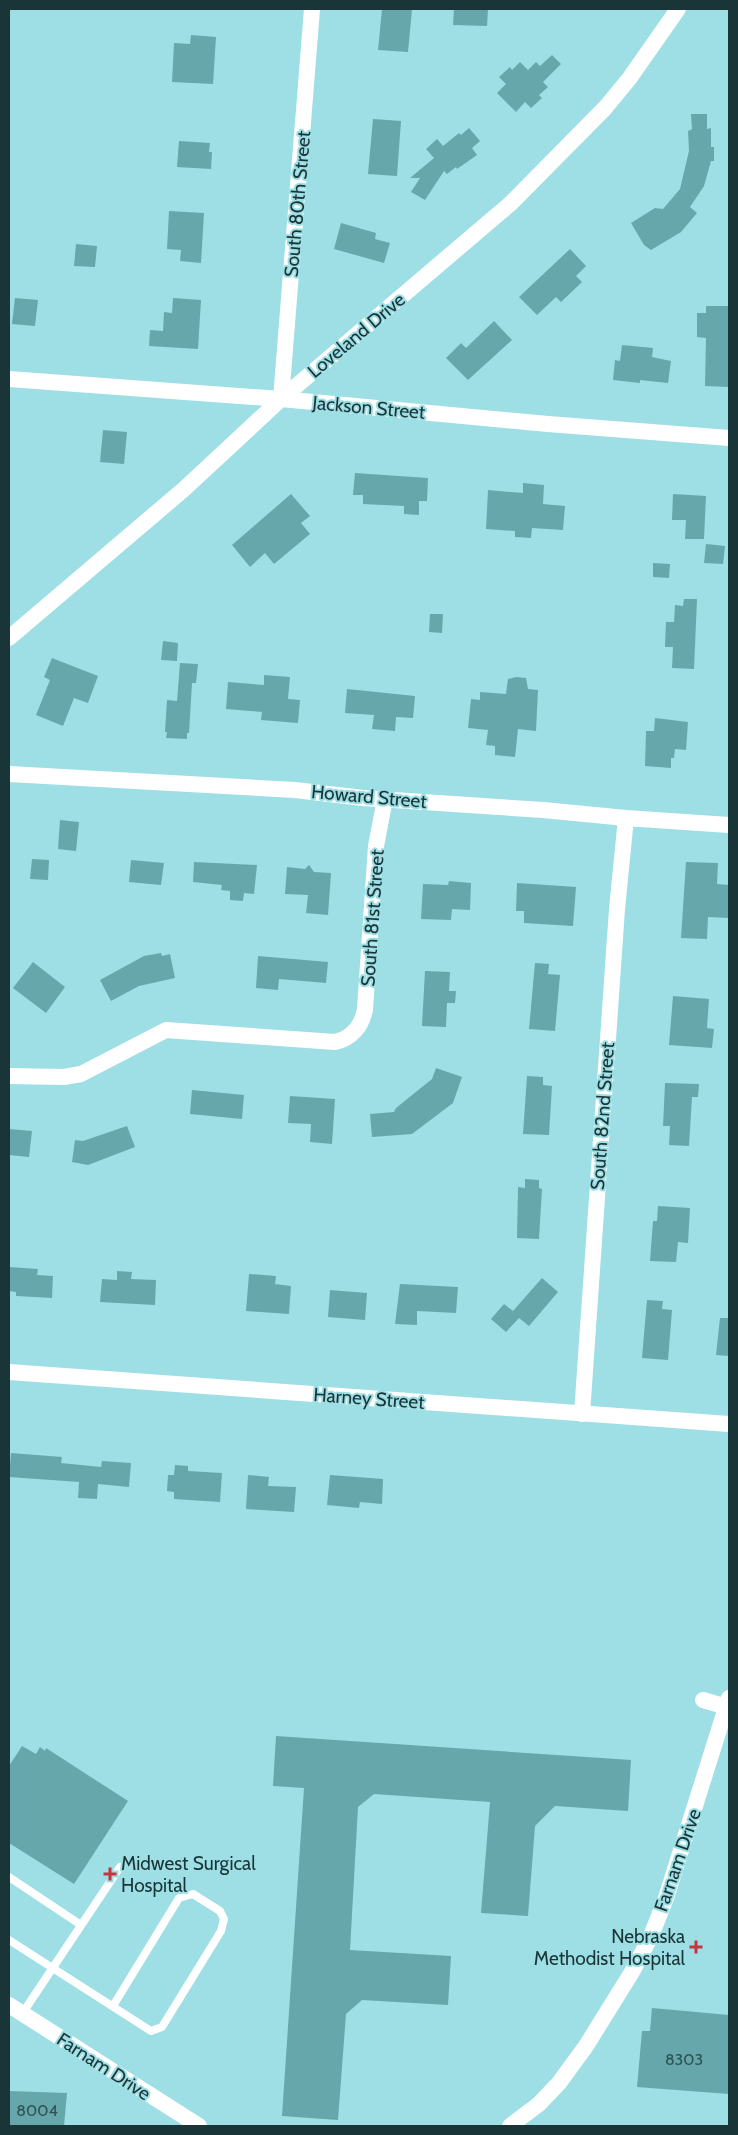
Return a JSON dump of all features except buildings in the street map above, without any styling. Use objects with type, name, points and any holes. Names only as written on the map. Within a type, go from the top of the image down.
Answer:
[{"type":"street","name":"South 80th Street","points":[[281,399],[312,9]]},
{"type":"street","name":"Loveland Drive","points":[[9,638],[201,474],[281,399],[524,190],[605,108],[629,79],[678,9]]},
{"type":"street","name":"Jackson Street","points":[[9,379],[281,399],[548,424],[729,438]]},
{"type":"street","name":"Howard Street","points":[[9,774],[295,790],[729,825]]},
{"type":"street","name":"South 81st Street","points":[[9,1076],[64,1077],[81,1074],[166,1030],[335,1042],[352,1034],[360,1025],[366,1009],[376,846],[385,798]]},
{"type":"street","name":"South 82nd Street","points":[[582,1414],[617,919],[626,818]]},
{"type":"street","name":"Harney Street","points":[[9,1372],[729,1424]]},
{"type":"street","points":[[703,1700],[728,1703]]},
{"type":"street","name":"Farnam Drive","points":[[510,2126],[539,2104],[558,2083],[586,2046],[632,1972],[651,1936],[666,1898],[728,1703]]},
{"type":"street","name":"Farnam Drive","points":[[16,2010],[199,2126]]},
{"type":"lane","points":[[16,2010],[53,1968],[120,1867]]},
{"type":"lane","points":[[9,1877],[81,1925]]},
{"type":"lane","points":[[9,1940],[152,2031],[162,2027],[221,1931],[224,1919],[220,1911],[193,1894],[179,1898],[113,2006]]},
{"type":"place","name":"Midwest Surgical Hospital","points":[[110,1874]]},
{"type":"place","name":"Nebraska Methodist Hospital","points":[[696,1947]]}]
